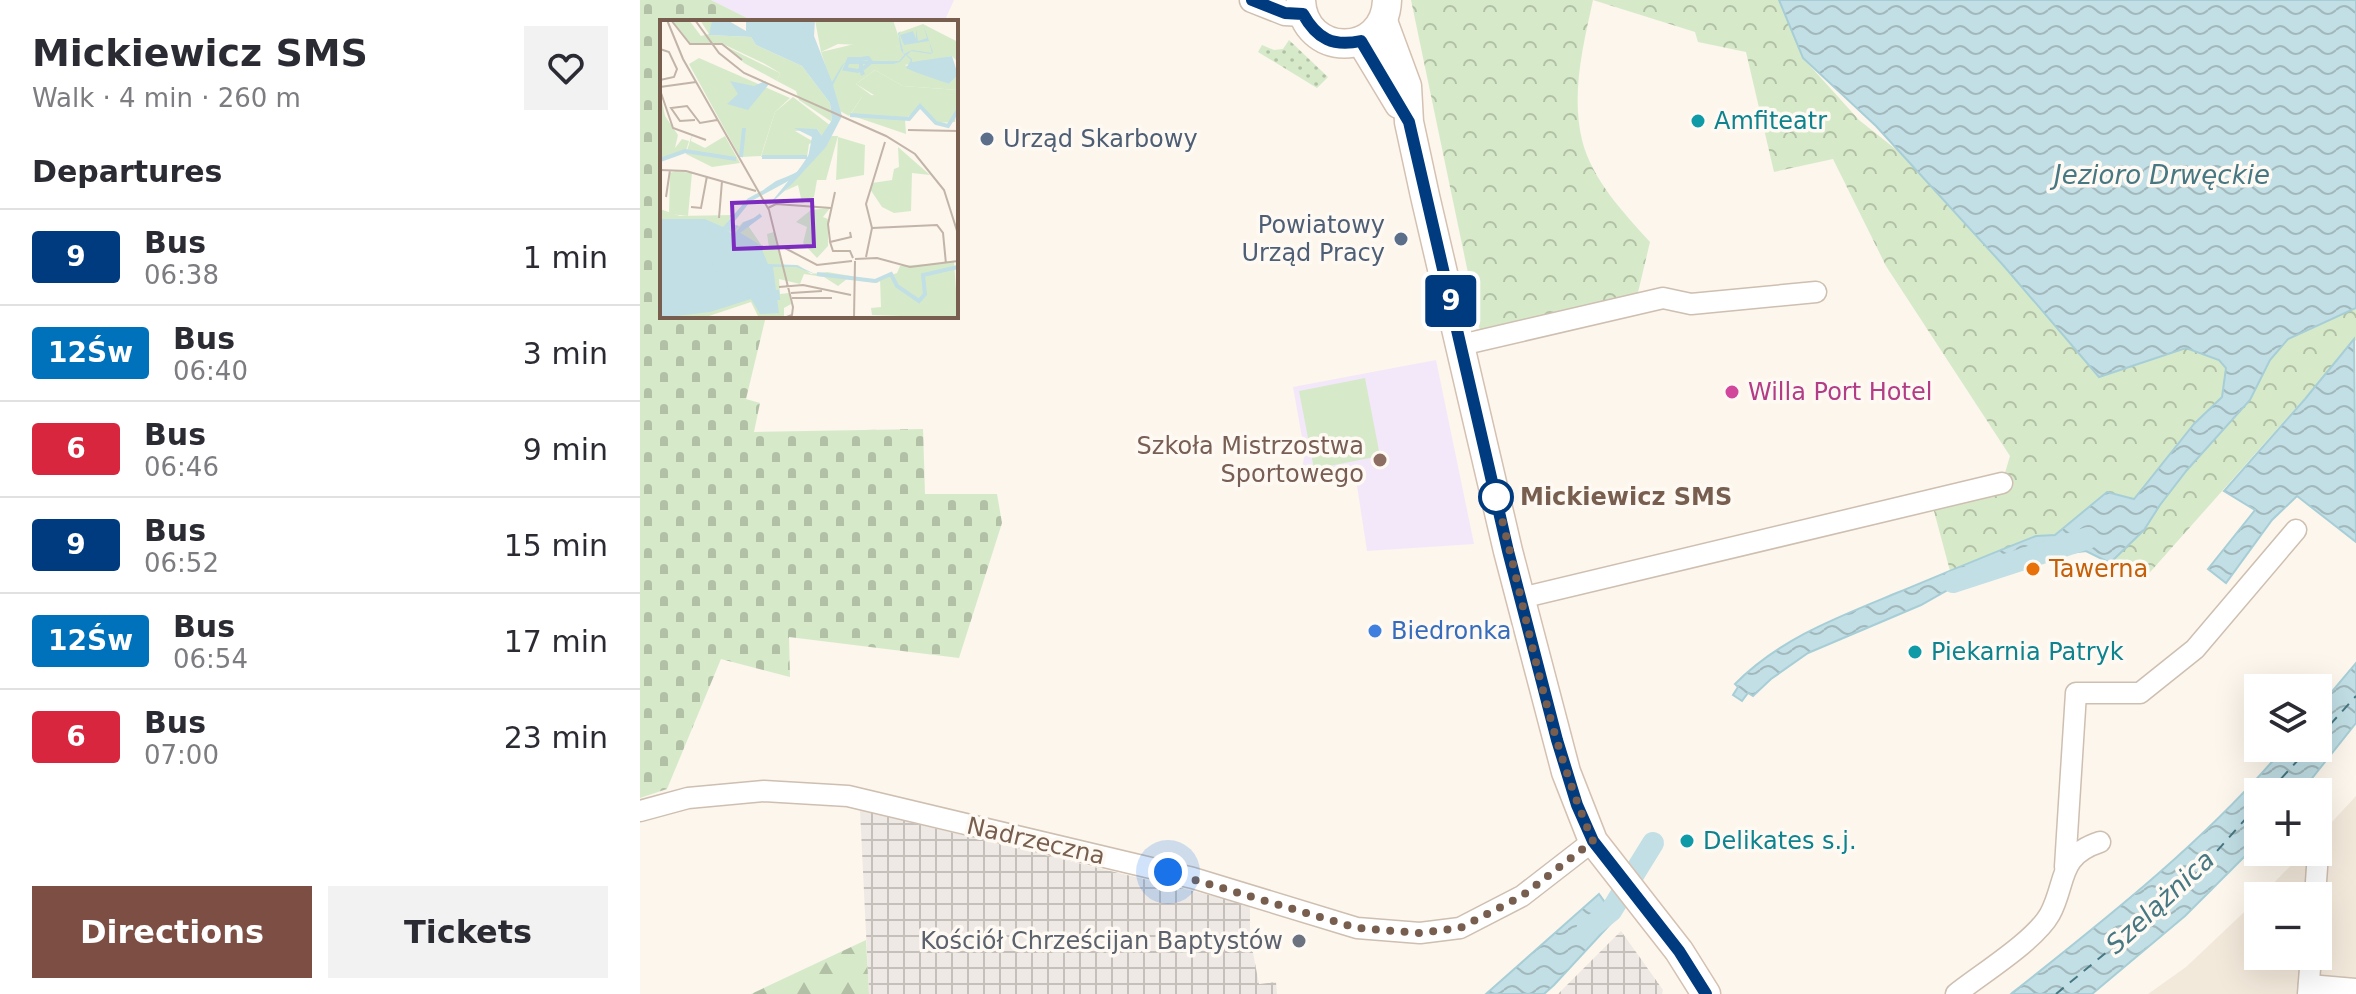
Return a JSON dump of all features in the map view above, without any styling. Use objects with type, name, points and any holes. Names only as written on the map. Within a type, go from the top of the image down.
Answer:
[{"type":"main road","points":[[1302,7],[1312,30],[1326,41],[1343,45],[1361,41],[1374,33],[1385,10]]},
{"type":"main road","points":[[1385,10],[1407,86],[1409,122],[1521,598],[1566,772],[1593,841],[1679,951],[1706,994]]},
{"type":"main road","points":[[1361,41],[1409,122]]},
{"type":"street","points":[[1252,0],[1285,13],[1302,7]]},
{"type":"street","points":[[1461,345],[1663,298],[1691,304],[1816,292]]},
{"type":"street","points":[[1521,598],[2002,483]]},
{"type":"street","points":[[1956,994],[2040,928],[2050,913],[2065,867],[2076,693],[2140,693],[2195,649],[2296,530]]},
{"type":"street","name":"Nadrzeczna","points":[[640,811],[688,798],[764,791],[848,796],[1193,878],[1357,928],[1420,933],[1460,928],[1522,896],[1593,841]]},
{"type":"street","points":[[2065,867],[2086,847],[2100,842]]},
{"type":"street","points":[[2310,970],[2308,990],[2356,989]]},
{"type":"shaded area","points":[[711,0],[954,0],[945,20],[751,20]]},
{"type":"shaded area","name":"Szkoła Mistrzostwa Sportowego","points":[[1436,360],[1474,544],[1367,551],[1354,466],[1300,476],[1305,454],[1293,387]]},
{"type":"shaded area","points":[[2356,796],[2356,994],[2148,994],[2186,967],[2244,912],[2244,970],[2332,970],[2332,882],[2275,882],[2290,866],[2332,866],[2332,822]]},
{"type":"shaded area","points":[[860,810],[1250,905],[1250,937],[1259,984],[1276,982],[1277,994],[869,994]]},
{"type":"shaded area","points":[[1621,931],[1663,990],[1662,994],[1558,994]]},
{"type":"green space","points":[[640,0],[711,0],[751,20],[660,20],[660,318],[766,318],[746,399],[760,403],[754,432],[923,429],[925,494],[997,494],[1002,523],[959,658],[789,637],[790,677],[721,659],[667,789],[640,798]]},
{"type":"green space","points":[[1411,0],[1593,0],[1580,70],[1579,123],[1593,169],[1620,208],[1650,242],[1635,305],[1482,340]]},
{"type":"green space","points":[[1593,0],[1779,0],[1803,58],[1859,120],[1903,155],[2099,377],[2356,0],[2356,340],[2144,579],[2085,539],[1953,582],[1931,500],[2002,483],[2010,456],[1886,266],[1833,159],[1774,172],[1746,52],[1698,42],[1695,32]]},
{"type":"green space","points":[[1289,40],[1328,77],[1317,88],[1258,52],[1262,45],[1274,50],[1283,49]]},
{"type":"green space","points":[[1365,378],[1380,456],[1314,469],[1299,391]]},
{"type":"green space","points":[[866,940],[869,994],[751,994]]},
{"type":"water","name":"Jezioro Drwęckie","points":[[1779,0],[2356,0],[2356,308],[2288,339],[2270,360],[2250,400],[2187,470],[2144,530],[2110,563],[2086,551],[2062,554],[2057,543],[1992,565],[1921,605],[1808,653],[1753,696],[1748,693],[1742,701],[1733,695],[1738,687],[1735,684],[1771,654],[1812,630],[2036,536],[2055,535],[2107,492],[2134,499],[2194,424],[2222,397],[2226,368],[2219,360],[2186,348],[2099,377],[2003,265],[1876,126],[1803,58]]},
{"type":"water","points":[[2354,339],[2356,542],[2297,496],[2272,520],[2226,583],[2208,569],[2255,510],[2224,491]]},
{"type":"water","points":[[2356,663],[2356,723],[2332,753],[2332,691]]},
{"type":"water","points":[[2271,762],[2325,762],[2312,778],[2257,778]]},
{"type":"water","name":"Szelążnica","points":[[2244,791],[2244,857],[2185,916],[2092,994],[2011,994],[2118,908]]},
{"type":"water","points":[[1599,894],[1616,918],[1544,994],[1486,994]]},
{"type":"waterway","points":[[1953,582],[2088,538]]},
{"type":"waterway","points":[[1587,930],[1611,911],[1653,843]]},
{"type":"ferry route","points":[[2332,723],[2356,696]]},
{"type":"ferry route","points":[[2282,778],[2296,762]]},
{"type":"ferry route","points":[[2056,994],[2183,889],[2244,821]]},
{"type":"bus line","name":"9","points":[[1252,0],[1285,13],[1303,14],[1312,30],[1326,41],[1343,45],[1361,41],[1409,122],[1508,551],[1577,805],[1593,841],[1679,951],[1706,994]]},
{"type":"place","name":"Amfiteatr","points":[[1698,121]]},
{"type":"place","name":"Urząd Skarbowy","points":[[987,139]]},
{"type":"place","name":"Powiatowy Urząd Pracy","points":[[1401,239]]},
{"type":"place","name":"Willa Port Hotel","points":[[1732,392]]},
{"type":"place","name":"Szkoła Mistrzostwa Sportowego","points":[[1380,460]]},
{"type":"place","name":"Mickiewicz SMS","points":[[1496,497]]},
{"type":"place","name":"Tawerna","points":[[2033,569]]},
{"type":"place","name":"Biedronka","points":[[1375,631]]},
{"type":"place","name":"Piekarnia Patryk","points":[[1915,652]]},
{"type":"place","name":"Delikates s.j.","points":[[1687,841]]},
{"type":"place","name":"Kościół Chrześcijan Baptystów","points":[[1299,941]]},
{"type":"route","points":[[1168,872],[1357,928],[1420,933],[1460,928],[1522,896],[1593,841],[1566,772],[1496,497]]}]
